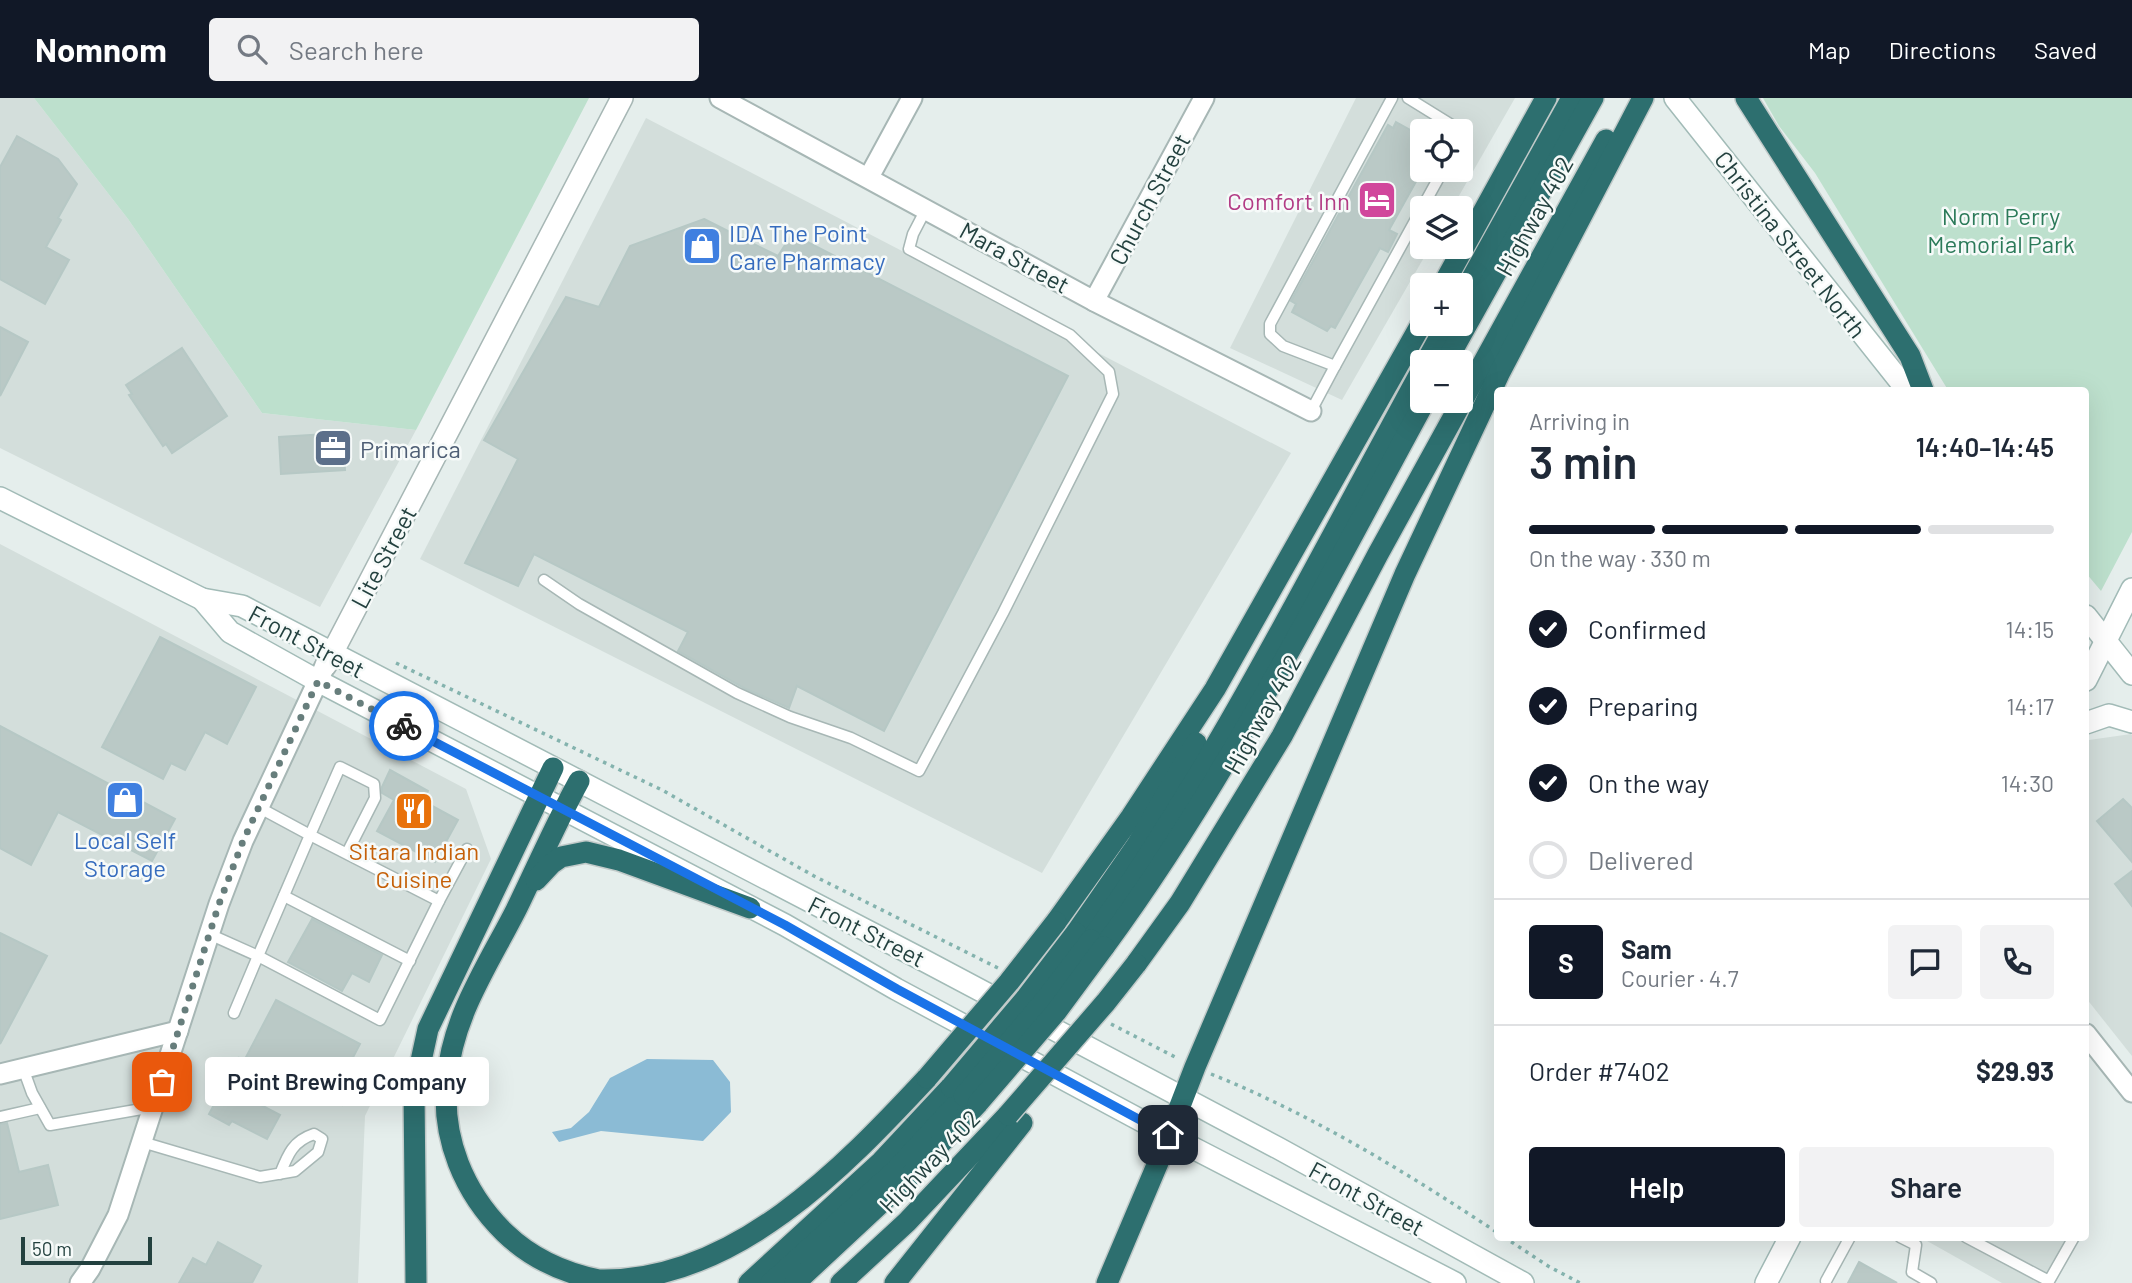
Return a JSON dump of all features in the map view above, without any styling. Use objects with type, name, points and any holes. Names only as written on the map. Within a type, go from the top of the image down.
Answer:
[{"type":"highway","points":[[1450,273],[1546,98]]},
{"type":"highway","name":"Highway 402","points":[[1473,276],[1572,98]]},
{"type":"highway","points":[[1453,350],[1593,98]]},
{"type":"highway","name":"Highway 402","points":[[841,1283],[1015,1119],[1107,1012],[1136,964],[1186,892],[1282,736],[1378,554],[1629,98]]},
{"type":"highway","points":[[1107,1283],[1195,1067],[1437,504],[1499,374],[1643,98]]},
{"type":"highway","points":[[1746,98],[1910,356],[1922,387]]},
{"type":"highway","points":[[579,782],[470,996],[458,1027],[446,1081],[448,1129],[463,1175],[484,1210],[518,1244],[559,1269],[585,1277],[632,1283],[658,1281],[715,1263],[743,1248],[797,1208],[843,1165],[927,1078],[1009,982],[1056,922],[1131,817],[1208,701],[1415,336]]},
{"type":"highway","name":"Highway 402","points":[[771,1283],[895,1171],[964,1095],[1046,999],[1128,889],[1196,779],[1410,392]]},
{"type":"highway","points":[[1091,940],[1167,858],[1284,661],[1418,413]]},
{"type":"highway","points":[[1091,940],[1136,845],[1215,710],[1318,509]]},
{"type":"highway","points":[[416,1283],[414,1093],[428,1029],[553,768]]},
{"type":"highway","points":[[515,911],[541,873],[551,864],[561,857],[586,852],[619,860],[750,908]]},
{"type":"highway","points":[[749,1283],[881,1162],[964,1095]]},
{"type":"highway","points":[[794,1283],[912,1174],[964,1095]]},
{"type":"highway","points":[[895,1283],[1015,1119]]},
{"type":"main road","name":"Lite Street","points":[[325,667],[622,98]]},
{"type":"main road","name":"Christina Street North","points":[[1679,103],[1905,387]]},
{"type":"main road","name":"Front Street","points":[[0,498],[202,599],[242,606],[325,667],[539,796],[1168,1135],[1455,1283]]},
{"type":"main road","points":[[2089,674],[2132,589]]},
{"type":"main road","name":"Front Street","points":[[202,599],[230,632],[325,667],[553,768],[925,961],[1523,1283]]},
{"type":"main road","points":[[2089,619],[2132,674]]},
{"type":"main road","points":[[2089,722],[2109,715],[2132,722]]},
{"type":"main road","points":[[1766,1283],[1788,1241]]},
{"type":"street","name":"Mara Street","points":[[720,98],[1094,301],[1311,411]]},
{"type":"street","points":[[869,177],[912,98]]},
{"type":"street","name":"Church Street","points":[[1094,301],[1204,98]]},
{"type":"street","name":"Lite Street","points":[[80,1283],[118,1215],[209,933],[257,807],[325,667]]},
{"type":"street","points":[[0,1074],[178,1031]]},
{"type":"street","points":[[2089,1038],[2132,1092]]},
{"type":"lane","points":[[1335,366],[1283,346],[1270,334],[1270,324],[1392,98]]},
{"type":"lane","points":[[1408,98],[1442,119]]},
{"type":"lane","points":[[1311,411],[1436,182]]},
{"type":"lane","points":[[544,580],[579,604],[737,693],[790,717],[851,738],[919,771],[1003,613],[1113,394],[1109,372],[1070,335],[909,249],[912,234],[926,208]]},
{"type":"lane","points":[[234,1013],[340,766],[374,784],[375,798],[347,853]]},
{"type":"lane","points":[[257,807],[439,901]]},
{"type":"lane","points":[[209,933],[380,1020],[467,849]]},
{"type":"lane","points":[[284,896],[410,961]]},
{"type":"lane","points":[[23,1068],[50,1125],[154,1107]]},
{"type":"lane","points":[[0,1117],[40,1108]]},
{"type":"lane","points":[[142,1142],[260,1178],[280,1174],[295,1171],[318,1152],[322,1139],[314,1134],[300,1139],[290,1150],[280,1174]]},
{"type":"lane","points":[[1826,1282],[1848,1241]]},
{"type":"lane","points":[[1908,1241],[1916,1245],[1912,1272],[1931,1283]]},
{"type":"lane","points":[[1973,1241],[2049,1281],[2072,1241]]},
{"type":"path","points":[[390,660],[662,789],[814,876],[998,968]]},
{"type":"path","points":[[1107,1012],[1195,1067],[1255,1092],[1413,1177],[1494,1230]]},
{"type":"path","points":[[1510,1241],[1580,1283]]},
{"type":"shaded area","points":[[0,98],[34,98],[128,219],[262,413],[416,430],[320,607],[0,448]]},
{"type":"shaded area","points":[[1356,98],[1515,98],[1473,171],[1473,119],[1410,119],[1410,182],[1467,182],[1459,196],[1410,196],[1410,259],[1423,259],[1415,273],[1410,273],[1410,282],[1342,400],[1230,348]]},
{"type":"shaded area","points":[[646,118],[1291,453],[1042,873],[420,559]]},
{"type":"shaded area","points":[[0,544],[466,789],[491,859],[365,1116],[358,1283],[0,1283]]},
{"type":"shaded area","points":[[2132,735],[2132,1056],[2089,1002],[2089,740]]},
{"type":"shaded area","points":[[1927,1241],[2070,1241],[2048,1283],[2002,1283]]},
{"type":"green space","points":[[34,98],[589,98],[416,430],[262,413],[128,219]]},
{"type":"green space","name":"Norm Perry Memorial Park","points":[[1763,98],[2132,98],[2132,532],[2101,591],[2089,577],[2089,387],[1946,387],[1815,173],[1779,126]]},
{"type":"water","points":[[647,1059],[713,1060],[730,1082],[731,1112],[703,1141],[601,1131],[559,1142],[552,1132],[571,1128],[589,1112],[610,1078]]},
{"type":"building","name":"Comfort Inn","points":[[1396,122],[1410,130],[1410,182],[1416,182],[1389,230],[1397,234],[1388,252],[1380,248],[1335,328],[1331,326],[1327,331],[1292,312],[1296,304],[1291,301],[1388,125],[1393,128]]},
{"type":"building","points":[[17,136],[58,159],[77,184],[46,247],[69,260],[45,304],[0,279],[0,167]]},
{"type":"building","points":[[704,219],[778,256],[792,234],[1068,376],[884,731],[797,686],[789,708],[746,689],[678,651],[688,632],[534,554],[518,586],[465,563],[518,459],[484,440],[566,297],[599,307],[630,246]]},
{"type":"building","points":[[0,327],[28,342],[0,396]]},
{"type":"building","points":[[182,348],[227,416],[172,453],[166,444],[163,446],[129,395],[132,394],[126,385]]},
{"type":"building","points":[[342,433],[345,470],[281,474],[279,437]]},
{"type":"building","points":[[160,637],[256,687],[227,744],[205,732],[185,770],[171,763],[163,779],[102,747]]},
{"type":"building","points":[[0,726],[175,819],[152,861],[58,812],[31,865],[0,848]]},
{"type":"building","name":"Sitara Indian Cuisine","points":[[390,770],[428,791],[423,801],[458,820],[435,862],[377,831],[394,800],[382,793]]},
{"type":"building","points":[[2123,799],[2132,808],[2132,862],[2097,821]]},
{"type":"building","points":[[2132,871],[2132,906],[2115,884]]},
{"type":"building","points":[[312,919],[382,955],[369,982],[352,973],[342,991],[288,962]]},
{"type":"building","points":[[0,933],[47,956],[0,1044]]},
{"type":"building","points":[[276,1000],[360,1044],[338,1086],[349,1092],[342,1105],[275,1070],[257,1103],[280,1115],[267,1139],[232,1121],[229,1125],[209,1114],[239,1058],[244,1061]]},
{"type":"building","points":[[7,1123],[19,1172],[48,1165],[58,1205],[0,1219],[0,1124]]},
{"type":"building","points":[[218,1242],[261,1266],[252,1283],[179,1283],[193,1258],[206,1265]]},
{"type":"building","points":[[1859,1262],[1897,1283],[1848,1283]]},
{"type":"way so far","points":[[162,1082],[219,904],[243,841],[318,681],[404,726]]},
{"type":"place","name":"Comfort Inn","points":[[1377,200]]},
{"type":"place","name":"IDA The Point Care Pharmacy","points":[[702,246]]},
{"type":"place","name":"Primarica","points":[[333,448]]},
{"type":"place","name":"Local Self Storage","points":[[125,800]]},
{"type":"place","name":"Sitara Indian Cuisine","points":[[414,811]]},
{"type":"place","name":"Point Brewing Company","points":[[162,1082]]},
{"type":"route","points":[[404,726],[785,925],[897,989],[1168,1135]]}]
